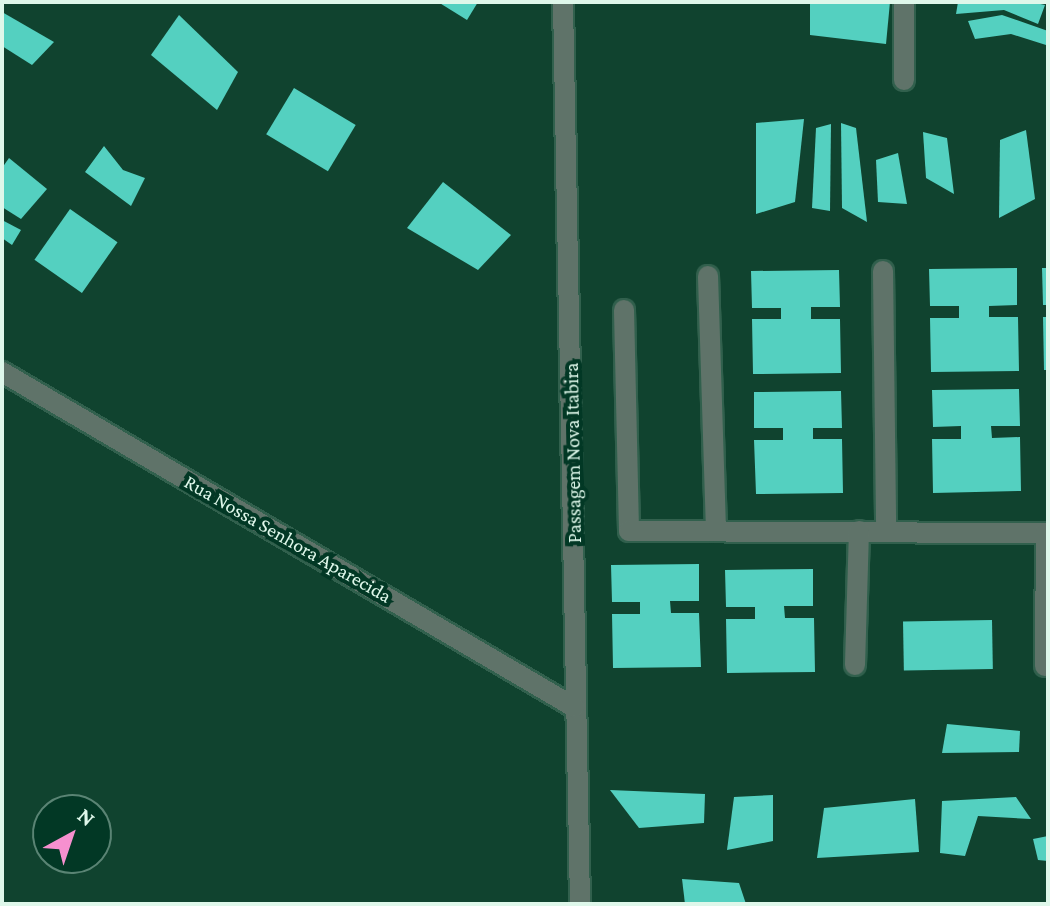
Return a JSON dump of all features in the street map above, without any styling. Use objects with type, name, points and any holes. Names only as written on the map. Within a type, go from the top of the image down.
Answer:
[{"type":"street","name":"Passagem Nova Itabira","points":[[563,2],[580,904]]},
{"type":"street","points":[[904,2],[904,80]]},
{"type":"street","points":[[883,271],[886,532]]},
{"type":"street","points":[[708,276],[716,531]]},
{"type":"street","points":[[624,310],[629,531],[1047,533],[1045,666]]},
{"type":"street","name":"Rua Nossa Senhora Aparecida","points":[[2,372],[574,707]]},
{"type":"street","points":[[855,665],[859,531]]},
{"type":"building","points":[[438,2],[478,2],[467,20]]},
{"type":"building","points":[[810,2],[890,2],[886,44],[810,35]]},
{"type":"building","points":[[958,2],[1031,2],[1045,5],[1038,24],[1004,10],[956,14]]},
{"type":"building","points":[[2,12],[54,42],[32,65],[2,46]]},
{"type":"building","points":[[179,15],[238,72],[217,110],[151,55]]},
{"type":"building","points":[[1002,15],[1048,31],[1046,45],[1011,34],[975,39],[968,21]]},
{"type":"building","points":[[294,88],[356,125],[328,171],[266,134]]},
{"type":"building","points":[[804,119],[795,202],[756,214],[756,123]]},
{"type":"building","points":[[841,123],[856,128],[867,222],[842,208]]},
{"type":"building","points":[[831,124],[830,211],[812,208],[816,128]]},
{"type":"building","points":[[1026,130],[1035,199],[999,218],[1000,140]]},
{"type":"building","points":[[923,132],[947,138],[954,194],[926,178]]},
{"type":"building","points":[[104,146],[123,170],[145,178],[131,206],[85,172]]},
{"type":"building","points":[[898,153],[907,204],[878,202],[876,160]]},
{"type":"building","points":[[9,158],[47,189],[21,219],[2,207],[2,168]]},
{"type":"building","points":[[443,182],[511,235],[478,270],[407,228]]},
{"type":"building","points":[[70,209],[118,242],[82,293],[34,260]]},
{"type":"building","points":[[2,220],[21,230],[12,245],[2,238]]},
{"type":"building","points":[[1017,268],[1017,305],[989,306],[989,317],[1018,317],[1019,371],[931,372],[930,318],[959,318],[959,306],[930,306],[929,269]]},
{"type":"building","points":[[1042,268],[1048,268],[1048,305],[1043,305]]},
{"type":"building","points":[[839,270],[840,307],[811,307],[811,319],[840,319],[841,373],[753,374],[752,319],[781,319],[781,308],[752,308],[751,271]]},
{"type":"building","points":[[1043,317],[1048,317],[1048,370],[1044,370]]},
{"type":"building","points":[[1019,389],[1020,426],[991,426],[992,438],[1020,437],[1021,491],[933,493],[932,439],[961,439],[961,426],[933,427],[932,390]]},
{"type":"building","points":[[841,391],[842,428],[813,428],[813,439],[842,439],[843,493],[756,494],[754,440],[783,440],[783,428],[754,428],[754,392]]},
{"type":"building","points":[[699,564],[699,601],[670,601],[671,613],[699,613],[701,667],[613,668],[612,614],[640,614],[640,602],[612,602],[611,565]]},
{"type":"building","points":[[813,569],[813,606],[784,606],[785,618],[814,618],[815,672],[727,673],[726,619],[755,619],[755,607],[726,607],[725,570]]},
{"type":"building","points":[[992,620],[993,669],[904,671],[903,622]]},
{"type":"building","points":[[947,724],[1020,731],[1019,752],[942,753]]},
{"type":"building","points":[[610,790],[705,794],[704,823],[639,828]]},
{"type":"building","points":[[773,795],[773,841],[727,850],[734,797]]},
{"type":"building","points":[[1016,797],[1031,819],[978,816],[965,856],[940,853],[942,801]]},
{"type":"building","points":[[915,799],[919,852],[817,858],[824,808]]},
{"type":"building","points":[[1048,836],[1048,861],[1038,860],[1033,839]]},
{"type":"building","points":[[682,879],[739,883],[746,904],[685,904]]}]
